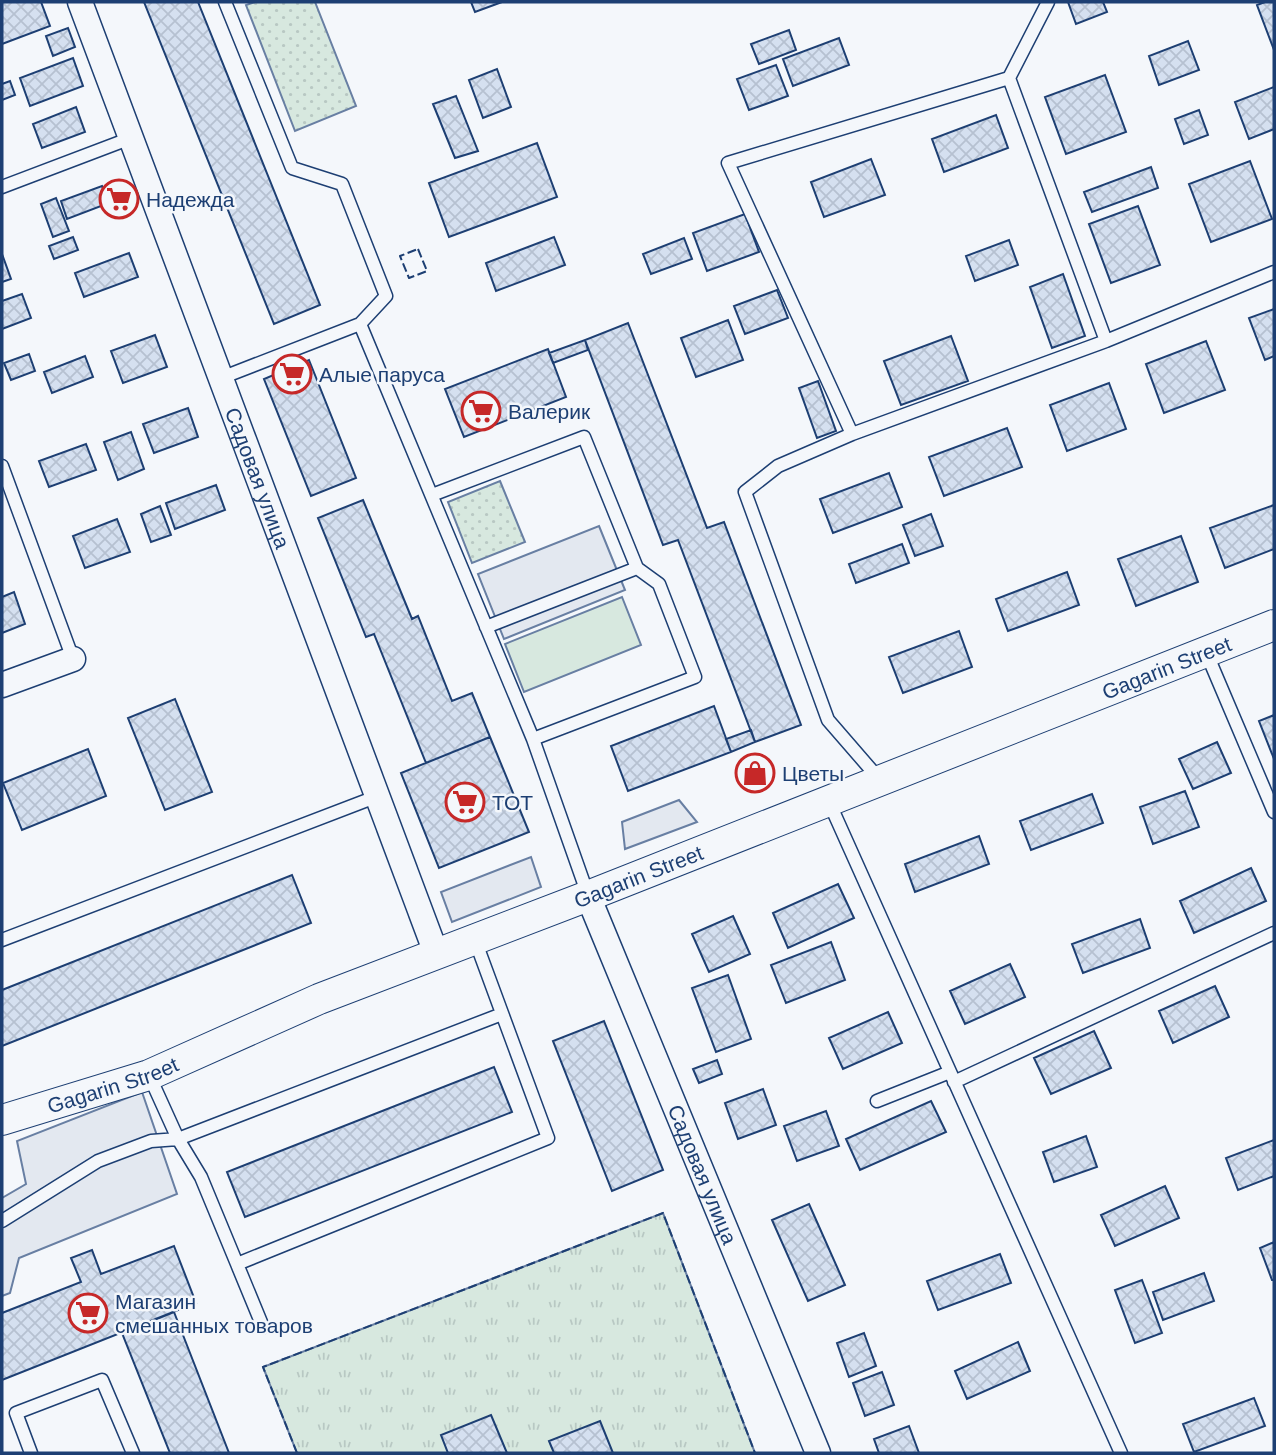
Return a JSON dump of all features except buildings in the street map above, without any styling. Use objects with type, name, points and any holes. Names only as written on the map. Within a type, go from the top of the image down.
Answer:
[{"type":"street","name":"Садовая улица","points":[[80,2],[436,953]]},
{"type":"street","name":"Gagarin Street","points":[[2,1120],[149,1075],[319,999],[588,896],[1274,625]]},
{"type":"street","points":[[2,685],[73,659]]},
{"type":"street","name":"Садовая улица","points":[[588,896],[818,1453]]},
{"type":"lane","points":[[221,378],[360,324],[386,296],[342,184],[292,168],[225,2]]},
{"type":"lane","points":[[852,434],[728,163],[1009,78],[1048,2]]},
{"type":"lane","points":[[1009,78],[1107,341]]},
{"type":"lane","points":[[2,187],[131,138]]},
{"type":"lane","points":[[881,780],[828,720],[745,492],[778,466],[852,434],[1107,341],[1274,272]]},
{"type":"lane","points":[[360,324],[533,739],[588,896]]},
{"type":"lane","points":[[432,495],[584,437],[637,568],[659,584],[695,677],[533,739]]},
{"type":"lane","points":[[2,466],[73,659]]},
{"type":"lane","points":[[486,627],[637,568]]},
{"type":"lane","points":[[1206,652],[1274,811]]},
{"type":"lane","points":[[2,940],[378,796]]},
{"type":"lane","points":[[828,801],[1121,1453]]},
{"type":"lane","points":[[877,1101],[952,1077],[1274,933]]},
{"type":"lane","points":[[237,1264],[548,1138],[474,939]]},
{"type":"lane","points":[[2,1221],[98,1161],[152,1141],[177,1139],[502,1014]]},
{"type":"lane","points":[[149,1075],[177,1139],[201,1177],[263,1327]]},
{"type":"lane","points":[[32,1453],[16,1413],[102,1380],[133,1453]]},
{"type":"green space","points":[[255,2],[315,2],[356,106],[295,131],[246,5]]},
{"type":"green space","points":[[500,481],[525,542],[472,563],[448,502]]},
{"type":"green space","points":[[622,597],[641,645],[524,692],[505,644]]},
{"type":"green space","points":[[663,1213],[755,1453],[297,1453],[263,1367]]},
{"type":"shaded area","points":[[599,526],[625,590],[504,639],[478,574]]},
{"type":"shaded area","points":[[679,800],[697,822],[625,849],[622,822]]},
{"type":"shaded area","points":[[531,857],[541,887],[452,922],[441,892]]},
{"type":"shaded area","points":[[142,1092],[177,1194],[19,1258],[10,1293],[2,1296],[2,1198],[26,1184],[17,1141]]},
{"type":"fence","points":[[418,249],[427,271],[409,278],[400,256],[418,249]]},
{"type":"fence","points":[[297,1453],[263,1367],[663,1213],[755,1453]]},
{"type":"place","name":"Надежда","points":[[119,199]]},
{"type":"place","name":"Алые паруса","points":[[292,374]]},
{"type":"place","name":"Валерик","points":[[481,411]]},
{"type":"place","name":"Цветы","points":[[755,773]]},
{"type":"place","name":"ТОТ","points":[[465,802]]},
{"type":"place","name":"Магазин смешанных товаров","points":[[88,1313]]}]
